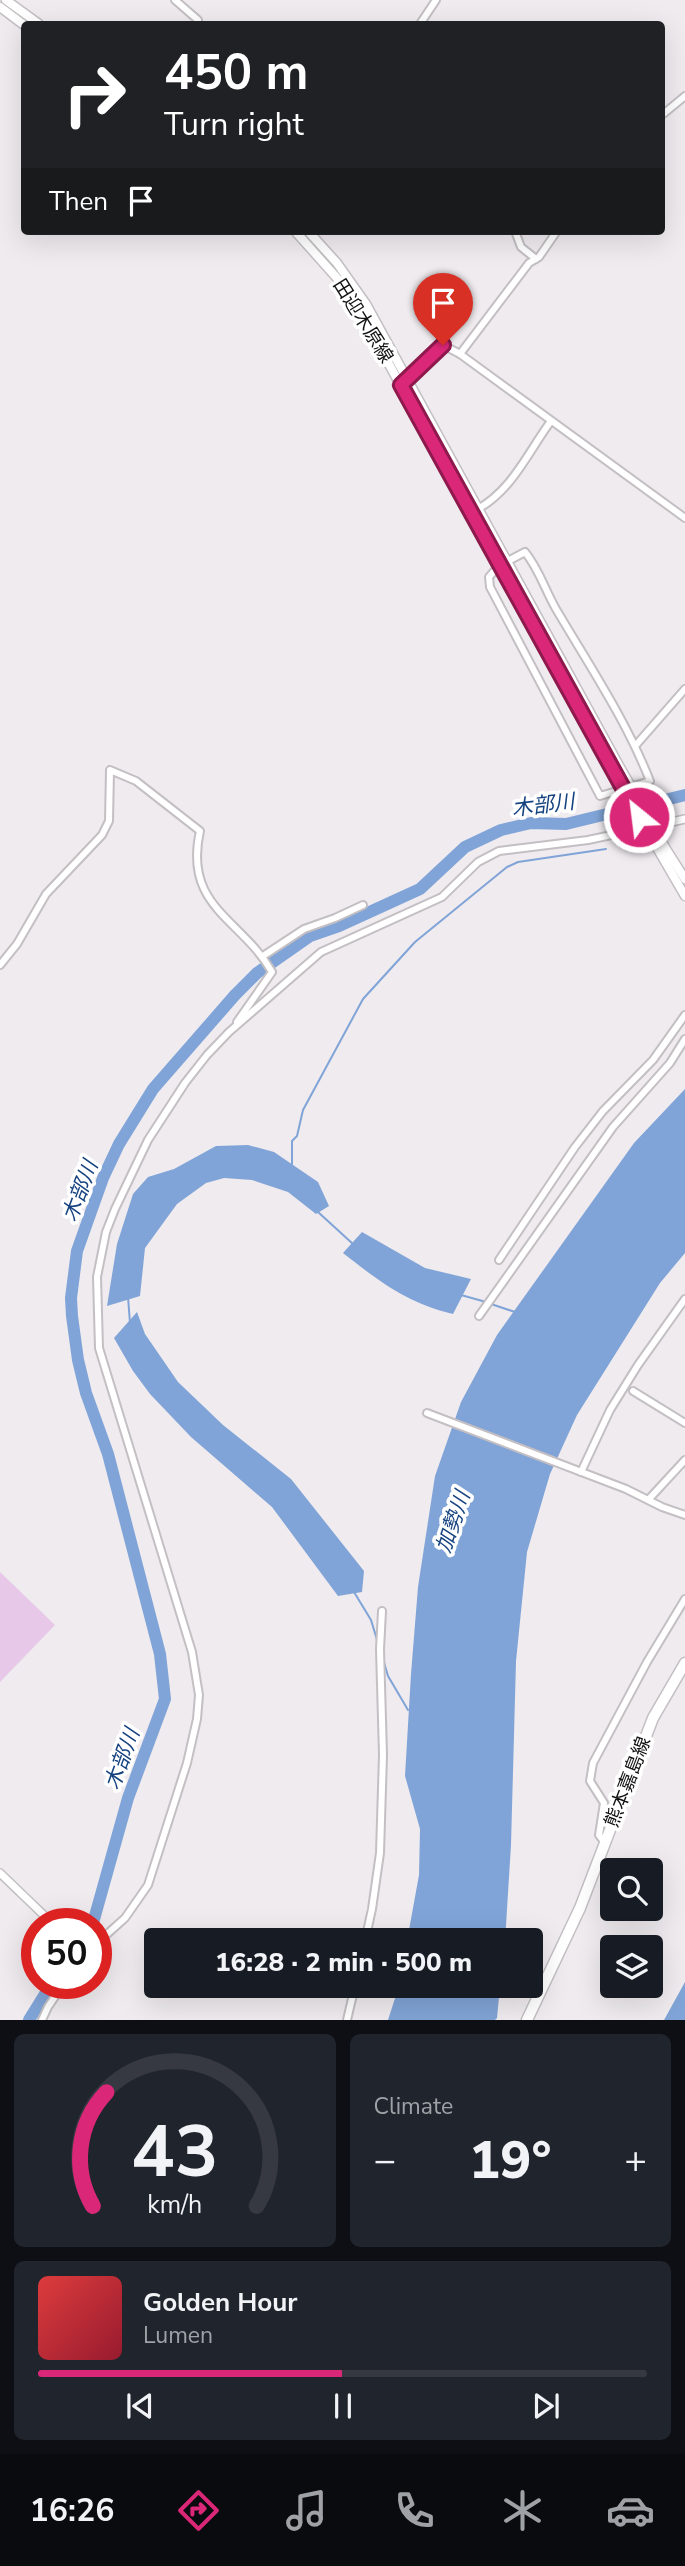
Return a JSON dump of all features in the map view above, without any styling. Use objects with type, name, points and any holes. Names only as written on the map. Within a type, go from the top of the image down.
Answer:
[{"type":"main road","points":[[6,0],[35,21]]},
{"type":"main road","points":[[0,7],[21,23]]},
{"type":"main road","name":"田迎木原線","points":[[299,235],[344,286],[475,510],[508,561],[619,773]]},
{"type":"main road","name":"田迎木原線","points":[[311,235],[356,290],[408,377],[498,562],[619,773],[685,896]]},
{"type":"main road","name":"田迎木原線","points":[[649,827],[685,878]]},
{"type":"main road","name":"熊本嘉島線","points":[[527,2020],[580,1908],[653,1718],[685,1663]]},
{"type":"street","points":[[175,0],[198,21]]},
{"type":"street","points":[[423,21],[436,0]]},
{"type":"street","points":[[665,113],[685,96]]},
{"type":"street","points":[[516,235],[521,247],[536,259]]},
{"type":"street","points":[[460,354],[529,263],[536,259],[554,235]]},
{"type":"street","points":[[401,385],[443,345],[460,354],[685,518]]},
{"type":"street","points":[[475,510],[498,493],[526,461],[551,421]]},
{"type":"street","points":[[498,562],[489,578],[490,587],[600,796],[650,781],[636,745],[551,600],[533,561],[525,552],[508,561]]},
{"type":"street","points":[[636,745],[685,689]]},
{"type":"street","points":[[0,965],[17,944],[46,894],[102,835],[109,821],[110,771],[136,781],[200,831],[195,851],[199,878],[205,893],[229,923],[264,958],[272,972],[229,1032]]},
{"type":"street","points":[[112,1930],[125,1918],[148,1885],[187,1763],[197,1719],[199,1695],[192,1651],[99,1348],[97,1277],[106,1232],[148,1140],[185,1083],[207,1055],[229,1032],[321,952],[442,897],[478,862],[499,851],[587,840],[685,819]]},
{"type":"street","points":[[264,958],[303,929],[363,905]]},
{"type":"street","points":[[499,1260],[575,1147],[603,1111],[653,1060],[685,1015]]},
{"type":"street","points":[[479,1316],[613,1128],[670,1063],[685,1039]]},
{"type":"street","points":[[582,1472],[610,1410],[685,1299]]},
{"type":"street","points":[[633,1391],[685,1423]]},
{"type":"street","points":[[427,1413],[582,1472],[685,1516]]},
{"type":"street","points":[[649,1499],[685,1460]]},
{"type":"street","points":[[605,1843],[599,1835],[604,1803],[590,1781],[593,1763],[647,1662],[685,1599]]},
{"type":"street","points":[[368,1928],[380,1853],[383,1755],[380,1649],[382,1611]]},
{"type":"street","points":[[0,1873],[36,1908]]},
{"type":"street","points":[[347,2020],[352,1998]]},
{"type":"street","points":[[45,2020],[53,1999]]},
{"type":"shaded area","points":[[0,1572],[55,1625],[0,1682]]},
{"type":"water","name":"加勢川","points":[[685,1089],[685,1253],[660,1283],[577,1415],[550,1474],[527,1552],[516,1661],[506,1928],[409,1928],[419,1875],[420,1829],[405,1776],[418,1587],[435,1476],[461,1402],[497,1335],[634,1143]]},
{"type":"water","points":[[248,1145],[274,1152],[318,1182],[329,1206],[316,1214],[288,1192],[252,1180],[224,1178],[206,1183],[177,1204],[145,1248],[140,1296],[107,1306],[117,1244],[133,1194],[148,1177],[174,1169],[216,1146]]},
{"type":"water","points":[[362,1232],[425,1268],[471,1279],[453,1314],[408,1298],[343,1253]]},
{"type":"water","points":[[137,1312],[145,1334],[178,1382],[223,1425],[291,1479],[364,1571],[362,1592],[338,1596],[272,1507],[191,1437],[150,1394],[114,1338]]},
{"type":"water","points":[[685,1982],[685,2020],[664,2020]]},
{"type":"water","points":[[395,1998],[499,1998],[495,2020],[388,2020]]},
{"type":"waterway","name":"木部川","points":[[97,1908],[128,1798],[165,1699],[160,1654],[108,1454],[86,1393],[72,1316],[71,1298],[77,1251],[103,1178],[119,1144],[153,1089],[235,995],[257,973],[310,936],[339,926],[420,889],[465,847],[501,830],[531,823],[566,824],[685,795]]},
{"type":"waterway","points":[[292,1166],[292,1141],[297,1136],[303,1110],[363,999],[415,942],[507,867],[518,862],[606,849]]},
{"type":"waterway","points":[[318,1212],[353,1244]]},
{"type":"waterway","points":[[461,1295],[486,1302]]},
{"type":"waterway","points":[[128,1297],[130,1323]]},
{"type":"waterway","points":[[491,1304],[515,1312]]},
{"type":"waterway","points":[[354,1592],[371,1620],[378,1643]]},
{"type":"waterway","points":[[383,1659],[388,1676],[408,1710]]},
{"type":"waterway","name":"木部川","points":[[29,2020],[42,1999]]},
{"type":"route","points":[[443,345],[401,385],[639,817]]}]
